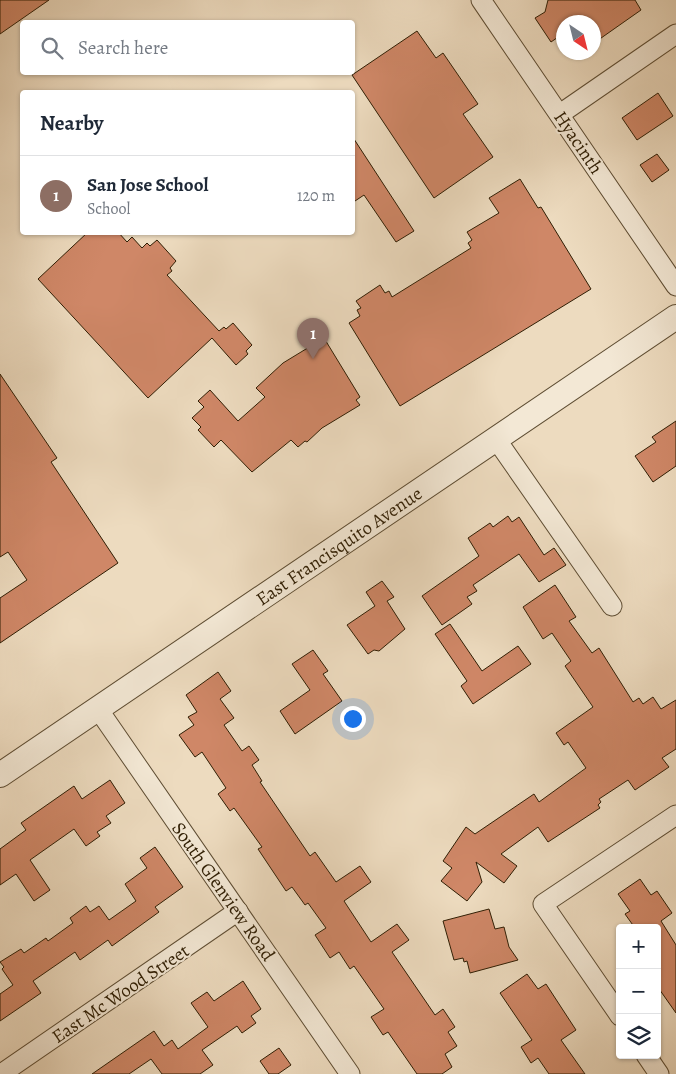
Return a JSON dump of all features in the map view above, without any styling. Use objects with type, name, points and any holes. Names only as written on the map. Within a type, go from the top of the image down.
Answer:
[{"type":"street","name":"Hyacinth","points":[[481,0],[676,286]]},
{"type":"street","points":[[560,114],[676,34]]},
{"type":"street","name":"East Francisquito Avenue","points":[[0,775],[676,316]]},
{"type":"street","points":[[496,439],[612,606]]},
{"type":"street","name":"South Glenview Road","points":[[98,709],[350,1074]]},
{"type":"street","points":[[619,1014],[543,904],[676,815]]},
{"type":"street","name":"East Mc Wood Street","points":[[1,1074],[238,911]]},
{"type":"street","points":[[649,1059],[659,1074]]},
{"type":"building","points":[[0,0],[49,0],[20,20],[0,34]]},
{"type":"building","points":[[548,0],[635,0],[641,10],[601,38],[601,15],[556,15],[556,39],[551,42],[535,18],[545,12]]},
{"type":"building","points":[[417,31],[436,58],[443,53],[478,104],[463,114],[493,157],[434,198],[352,75],[355,75],[355,73]]},
{"type":"building","points":[[658,93],[673,116],[637,140],[622,118]]},
{"type":"building","points":[[355,141],[414,231],[396,242],[364,195],[355,201]]},
{"type":"building","points":[[657,154],[669,170],[652,182],[640,165]]},
{"type":"building","points":[[520,179],[538,208],[541,207],[591,289],[400,406],[349,323],[360,316],[357,310],[361,308],[356,301],[380,285],[385,293],[389,291],[392,297],[471,248],[468,243],[472,240],[467,232],[499,213],[489,198]]},
{"type":"building","points":[[85,235],[121,235],[127,242],[132,237],[142,248],[147,243],[150,246],[157,240],[176,261],[170,268],[172,271],[167,275],[219,331],[224,327],[226,329],[233,323],[252,345],[246,351],[248,354],[236,365],[212,338],[148,398],[38,279]]},
{"type":"building","points":[[324,338],[360,397],[356,400],[360,405],[322,428],[307,442],[305,441],[298,447],[291,440],[252,472],[221,440],[214,447],[198,430],[201,427],[192,418],[204,407],[198,401],[210,390],[238,421],[265,397],[256,388],[283,363]]},
{"type":"building","points":[[0,374],[57,458],[51,462],[118,563],[0,643],[0,598],[27,580],[8,552],[0,557]]},
{"type":"building","points":[[676,421],[676,466],[653,482],[635,456],[656,442],[652,437]]},
{"type":"building","points":[[508,516],[512,522],[519,517],[544,555],[554,548],[566,565],[539,582],[519,554],[473,585],[477,591],[467,597],[472,604],[442,625],[422,596],[479,556],[468,538],[490,523],[493,527]]},
{"type":"building","points":[[382,581],[394,597],[387,601],[405,629],[379,651],[374,650],[368,654],[347,625],[375,606],[366,592]]},
{"type":"building","points":[[555,585],[576,617],[569,621],[592,653],[599,648],[633,702],[639,698],[643,704],[653,697],[661,709],[676,700],[676,749],[662,758],[669,767],[635,790],[628,780],[599,799],[601,802],[598,805],[600,808],[548,842],[538,827],[501,854],[517,866],[504,883],[476,862],[482,882],[467,901],[441,881],[452,868],[443,861],[466,827],[475,834],[534,794],[539,802],[586,768],[568,742],[564,745],[556,733],[593,707],[565,666],[571,661],[552,633],[543,639],[523,607]]},
{"type":"building","points":[[450,624],[482,671],[518,646],[531,664],[473,704],[461,686],[467,681],[435,634]]},
{"type":"building","points":[[313,650],[328,671],[323,674],[342,701],[295,734],[280,711],[310,690],[292,664]]},
{"type":"building","points":[[218,672],[231,691],[220,699],[234,718],[224,725],[242,751],[249,746],[259,760],[252,765],[262,781],[260,782],[310,856],[315,852],[336,882],[360,866],[371,882],[344,901],[371,942],[397,924],[409,940],[392,952],[435,1015],[443,1009],[455,1027],[448,1032],[457,1046],[445,1054],[452,1067],[442,1074],[417,1074],[388,1032],[383,1035],[371,1017],[384,1009],[354,966],[350,969],[339,952],[330,958],[315,935],[326,928],[308,903],[305,905],[292,887],[286,891],[258,849],[262,847],[234,808],[230,811],[218,794],[226,788],[202,752],[195,757],[179,735],[194,725],[188,717],[197,712],[186,695]]},
{"type":"building","points":[[110,780],[125,803],[106,816],[111,823],[97,832],[100,836],[86,846],[74,829],[30,860],[50,890],[34,901],[16,874],[0,885],[0,849],[26,830],[21,823],[74,786],[82,799]]},
{"type":"building","points":[[155,847],[183,887],[155,907],[159,912],[112,946],[108,940],[80,960],[75,952],[33,981],[41,993],[0,1021],[0,994],[13,985],[2,969],[4,967],[0,962],[21,949],[24,953],[46,938],[48,941],[73,923],[70,918],[86,906],[90,912],[99,906],[109,920],[136,901],[125,884],[147,868],[140,858]]},
{"type":"building","points":[[640,879],[651,895],[657,891],[672,913],[661,921],[676,945],[676,1013],[661,992],[661,924],[632,924],[625,914],[630,911],[618,894]]},
{"type":"building","points":[[489,909],[495,929],[504,927],[509,947],[518,960],[470,973],[467,961],[464,962],[463,958],[454,960],[443,921]]},
{"type":"building","points":[[527,974],[538,989],[546,984],[576,1030],[561,1040],[585,1074],[549,1074],[538,1058],[531,1063],[521,1047],[532,1040],[500,993]]},
{"type":"building","points":[[243,981],[261,1009],[251,1016],[256,1023],[242,1033],[237,1026],[202,1050],[213,1065],[200,1074],[162,1074],[151,1059],[129,1074],[92,1074],[154,1031],[164,1046],[172,1040],[178,1049],[208,1027],[191,1003],[207,992],[214,1001]]},
{"type":"building","points":[[279,1048],[291,1065],[278,1074],[269,1074],[260,1061]]},
{"type":"place","name":"San Jose School","points":[[313,359]]}]
